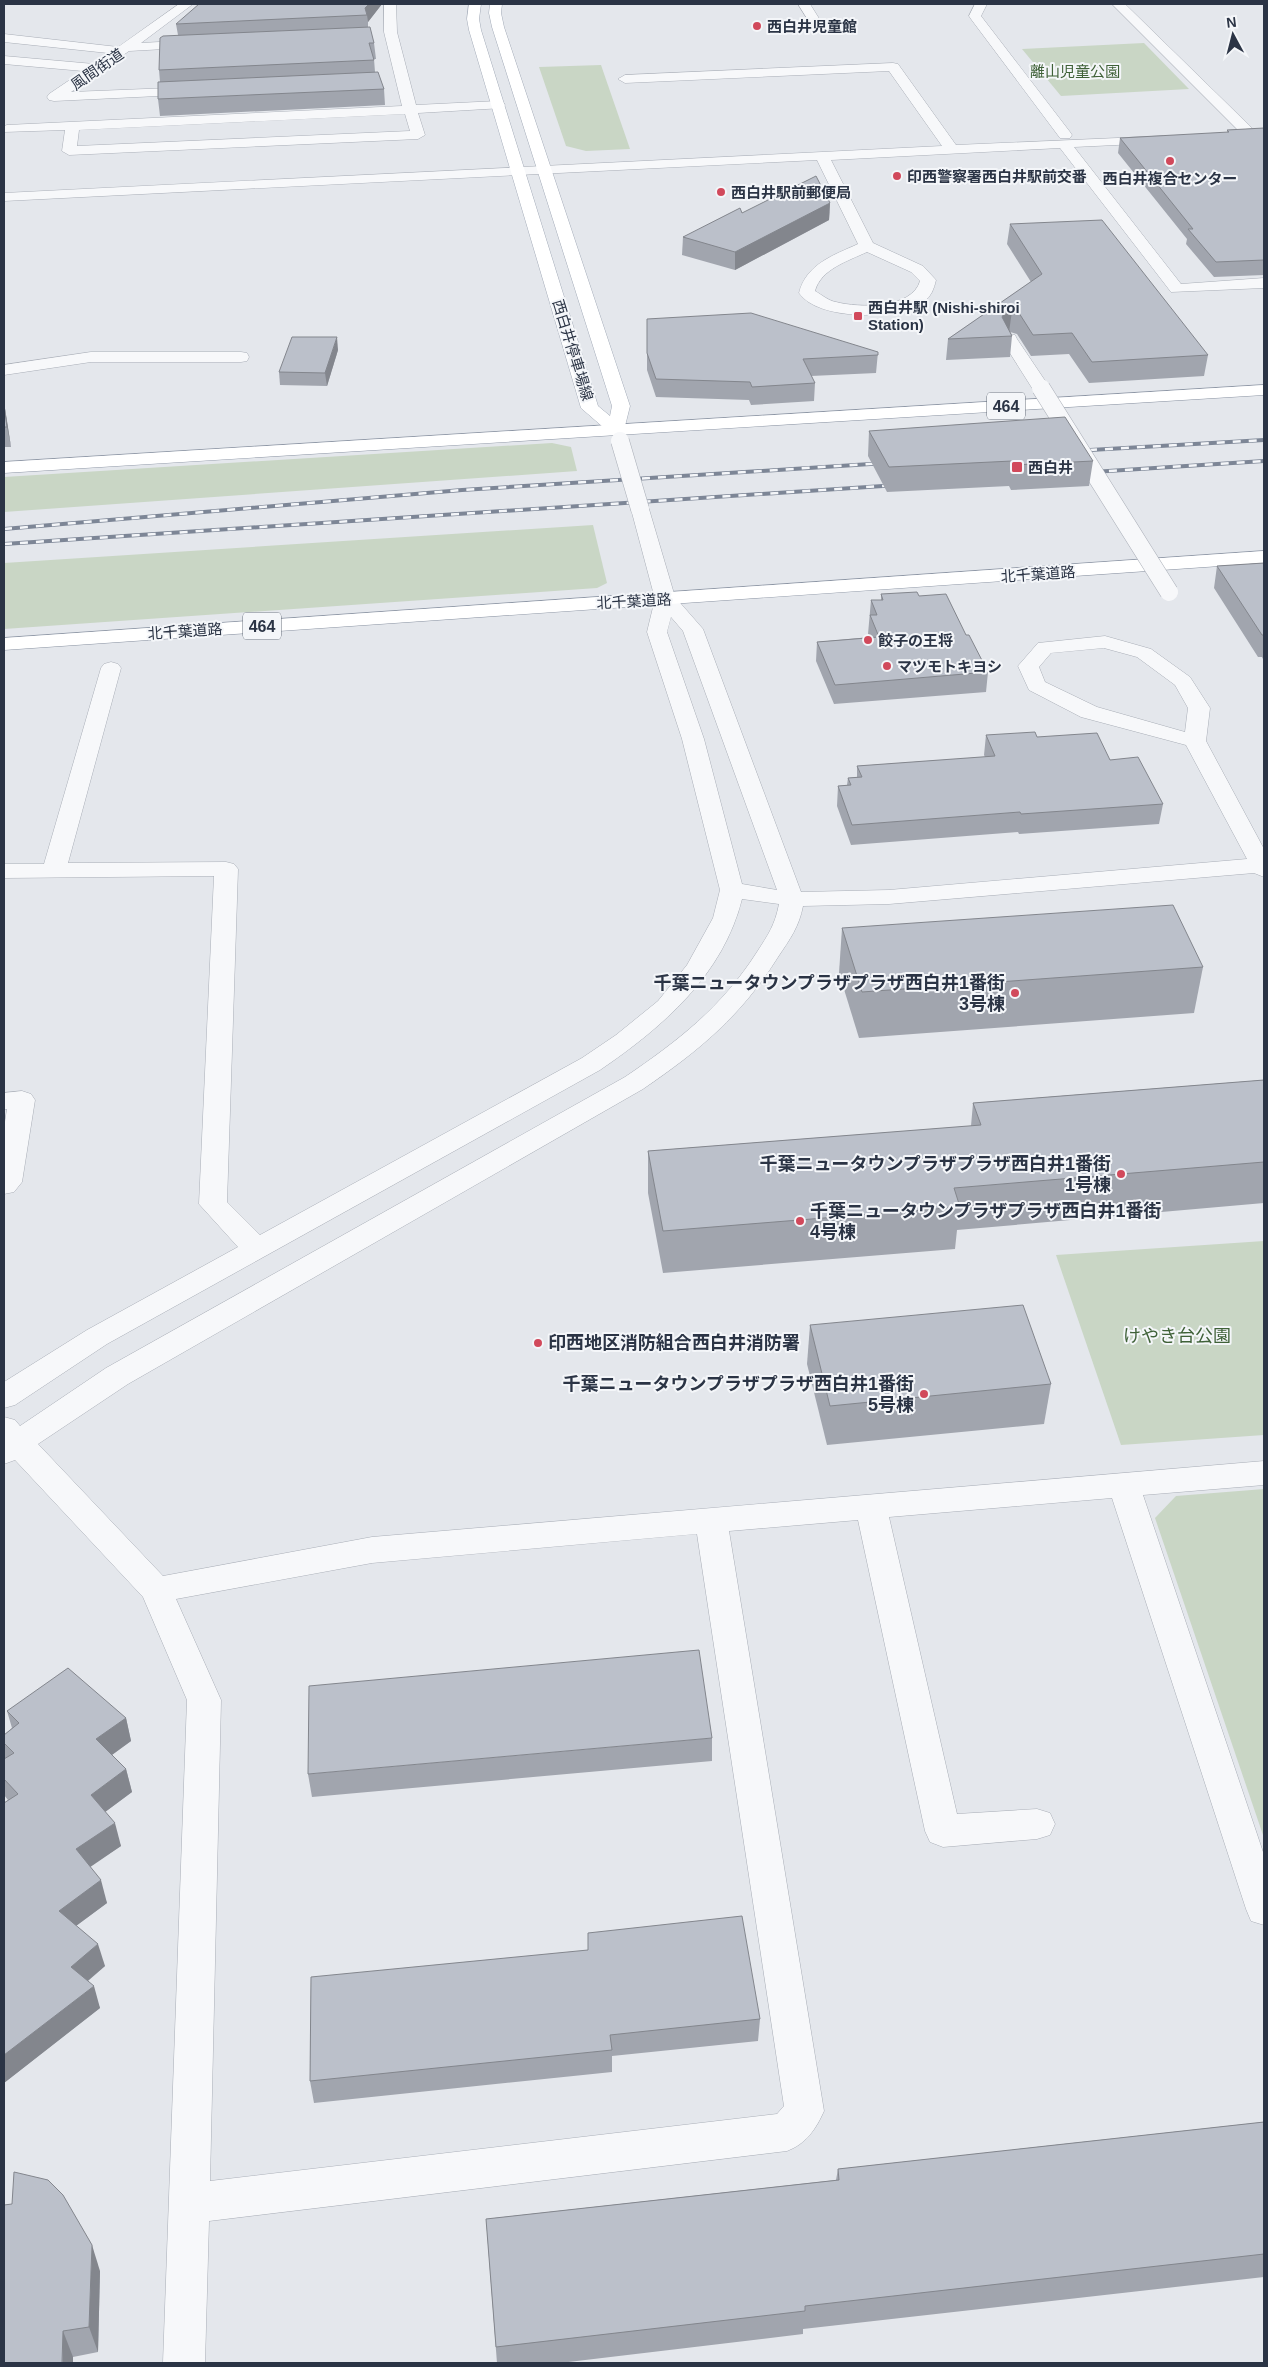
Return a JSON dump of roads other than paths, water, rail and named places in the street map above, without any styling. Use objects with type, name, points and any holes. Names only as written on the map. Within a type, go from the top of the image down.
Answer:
[{"type":"main road","name":"西白井停車場線","points":[[475,4],[473,19],[590,408],[619,435]]},
{"type":"main road","name":"西白井停車場線","points":[[496,4],[494,13],[498,26],[621,406],[619,435]]},
{"type":"main road","name":"464","points":[[4,468],[619,435],[1264,390]]},
{"type":"main road","name":"北千葉道路","points":[[4,644],[663,592],[1264,557]]},
{"type":"street","name":"風間街道","points":[[187,4],[51,100],[204,90]]},
{"type":"street","points":[[73,126],[69,151],[418,135],[388,36],[390,4]]},
{"type":"street","points":[[804,4],[814,20]]},
{"type":"street","points":[[981,4],[975,16],[1177,289],[1264,283]]},
{"type":"street","points":[[1118,4],[1257,134]]},
{"type":"street","points":[[4,38],[125,49],[206,44]]},
{"type":"street","points":[[4,60],[98,68]]},
{"type":"street","points":[[625,79],[893,67],[952,150]]},
{"type":"street","points":[[384,82],[403,82]]},
{"type":"street","points":[[6,130],[498,104]]},
{"type":"street","points":[[6,130],[31,113]]},
{"type":"street","points":[[1231,135],[1257,134]]},
{"type":"street","points":[[4,197],[952,150],[1065,140],[1173,138]]},
{"type":"street","points":[[822,156],[867,246],[918,270],[928,280],[928,289],[921,298],[905,304],[880,308],[833,307],[807,293],[808,283],[818,272],[867,246]]},
{"type":"street","points":[[1009,339],[1169,592]]},
{"type":"street","points":[[4,370],[91,357],[242,357]]},
{"type":"street","points":[[184,2363],[204,1700],[156,1590],[9,1441],[116,1376],[634,1083],[668,1060],[714,1023],[754,976],[787,924],[792,899],[693,629],[663,592],[619,435]]},
{"type":"street","points":[[4,1398],[97,1337],[258,1250],[591,1064],[625,1041],[667,1006],[698,968],[725,918],[732,890],[693,739],[657,632],[663,592]]},
{"type":"street","points":[[732,890],[792,899],[889,897],[1264,867],[1195,741],[1199,708],[1183,680],[1144,654],[1105,642],[1044,647],[1028,666],[1036,686],[1089,712],[1195,741]]},
{"type":"street","points":[[54,871],[111,668]]},
{"type":"street","points":[[4,871],[226,869],[213,1204],[258,1250]]},
{"type":"street","points":[[4,1101],[22,1100],[8,1182],[4,1185]]},
{"type":"street","points":[[156,1590],[372,1550],[1264,1473]]},
{"type":"street","points":[[1123,1484],[1264,1909]]},
{"type":"street","points":[[871,1506],[943,1832],[1038,1824]]},
{"type":"street","points":[[189,2203],[788,2132],[804,2111],[711,1520]]},
{"type":"railway","points":[[1073,451],[1264,440]]},
{"type":"railway","points":[[1077,473],[1264,461]]},
{"type":"railway","points":[[4,529],[462,490],[886,463]]},
{"type":"railway","points":[[4,544],[898,485]]},
{"type":"place","name":"西白井児童館","points":[[757,26]]},
{"type":"place","name":"西白井複合センター","points":[[1170,161]]},
{"type":"place","name":"印西警察署西白井駅前交番","points":[[897,176]]},
{"type":"place","name":"西白井駅前郵便局","points":[[721,192]]},
{"type":"place","name":"西白井駅 (Nishi-shiroi Station)","points":[[858,316]]},
{"type":"place","name":"西白井","points":[[1017,467]]},
{"type":"place","name":"餃子の王将","points":[[868,640]]},
{"type":"place","name":"マツモトキヨシ","points":[[887,666]]},
{"type":"place","name":"千葉ニュータウンプラザプラザ西白井1番街 3号棟","points":[[1015,993]]},
{"type":"place","name":"千葉ニュータウンプラザプラザ西白井1番街 1号棟","points":[[1121,1174]]},
{"type":"place","name":"千葉ニュータウンプラザプラザ西白井1番街 4号棟","points":[[800,1221]]},
{"type":"place","name":"印西地区消防組合西白井消防署","points":[[538,1343]]},
{"type":"place","name":"千葉ニュータウンプラザプラザ西白井1番街 5号棟","points":[[924,1394]]},
{"type":"park label","name":"離山児童公園","points":[[1075,71]]},
{"type":"park label","name":"けやき台公園","points":[[1177,1336]]}]
